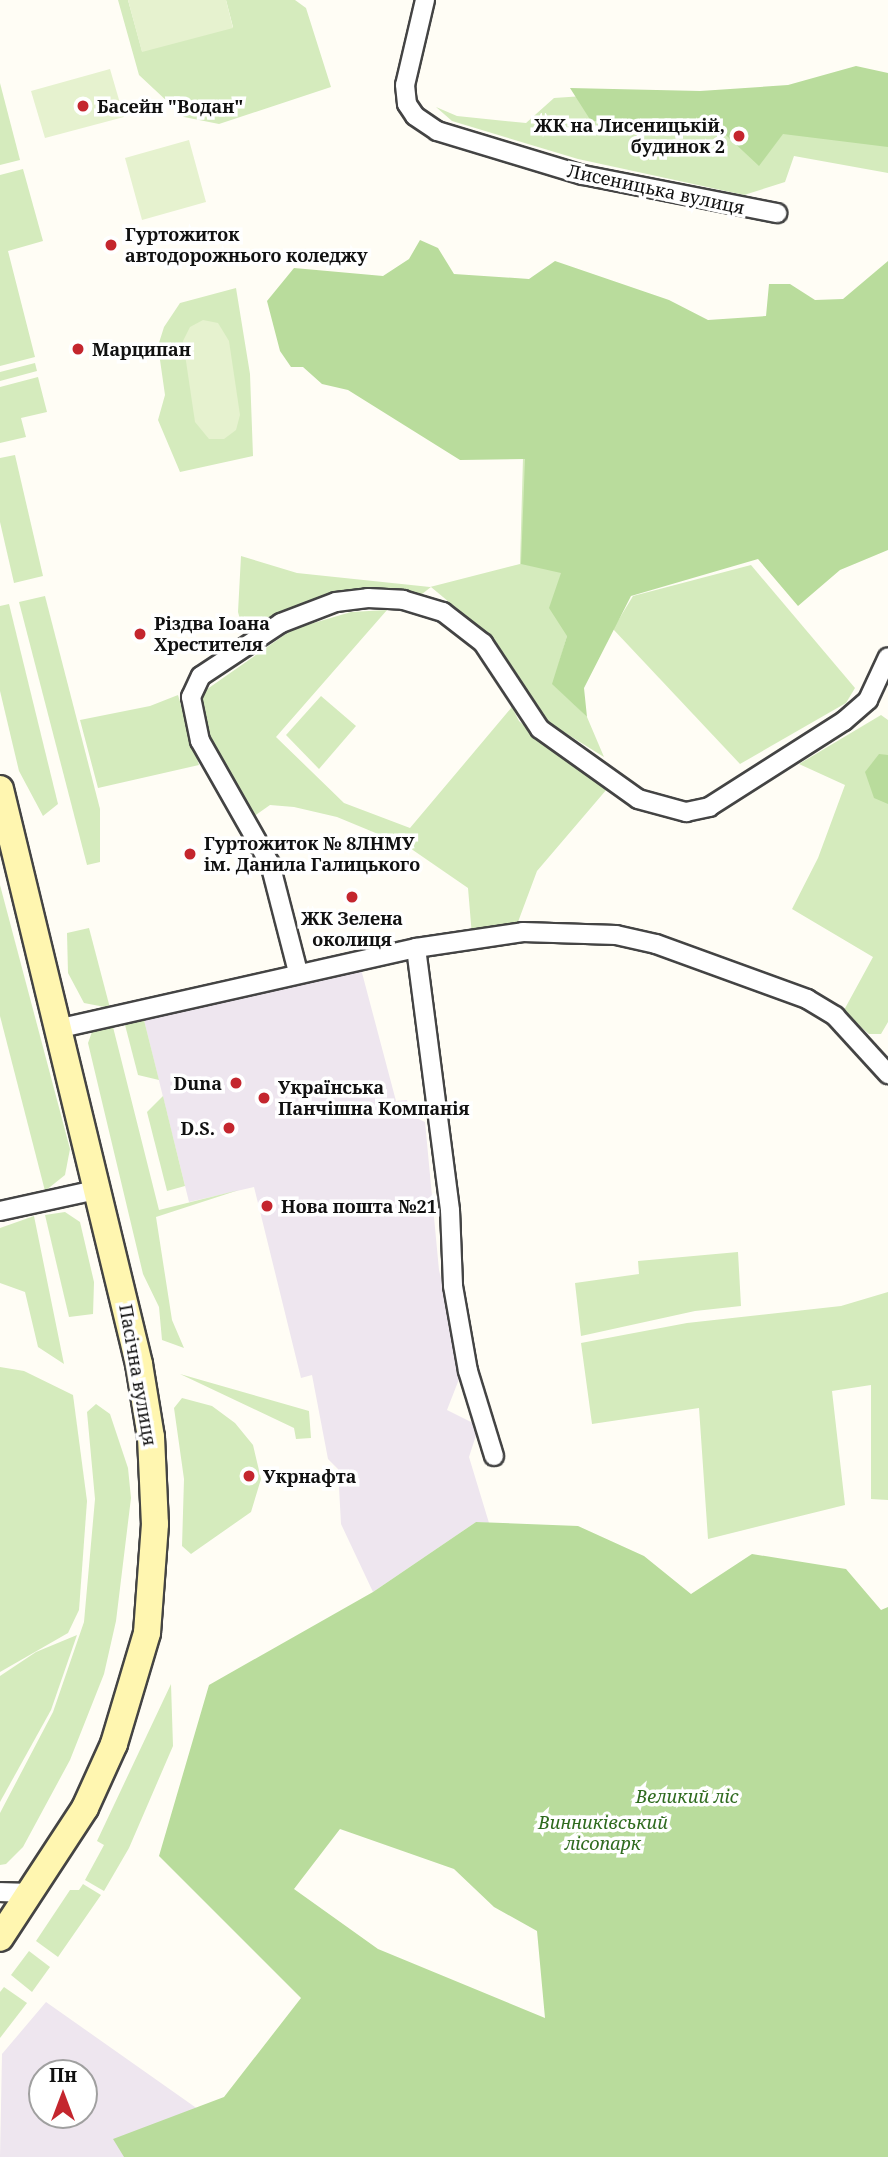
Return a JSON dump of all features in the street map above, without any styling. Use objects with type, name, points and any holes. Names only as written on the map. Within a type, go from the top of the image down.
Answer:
[{"type":"main road","name":"Пасічна вулиця","points":[[0,789],[100,1189],[151,1437],[153,1593],[138,1672],[114,1744],[85,1808],[0,1938]]},
{"type":"street","name":"Лисеницька вулиця","points":[[425,0],[410,60],[407,104],[415,116],[438,131],[583,175],[777,214]]},
{"type":"street","points":[[298,972],[270,864],[200,741],[191,697],[201,676],[281,623],[336,602],[368,598],[403,600],[443,612],[483,643],[540,729],[638,799],[685,812],[709,807],[844,721],[868,700],[888,657]]},
{"type":"street","points":[[61,1028],[298,972],[416,948],[523,932],[616,936],[656,944],[807,999],[835,1016],[888,1074]]},
{"type":"street","points":[[416,948],[450,1210],[453,1286],[468,1371],[494,1456]]},
{"type":"street","points":[[0,1211],[100,1189]]},
{"type":"street","points":[[0,1892],[30,1893]]},
{"type":"shaded area","points":[[361,969],[396,1101],[407,1100],[412,1116],[425,1122],[439,1270],[463,1369],[447,1410],[479,1426],[469,1457],[489,1523],[476,1522],[373,1592],[341,1524],[338,1469],[328,1459],[312,1375],[301,1378],[254,1187],[189,1202],[143,1016]]},
{"type":"shaded area","points":[[46,2002],[266,2157],[0,2157],[2,2054]]},
{"type":"green space","points":[[118,0],[128,0],[142,51],[233,27],[226,0],[295,0],[306,8],[331,87],[219,124],[184,117],[139,75]]},
{"type":"green space","points":[[128,0],[226,0],[233,28],[142,52]]},
{"type":"green space","points":[[856,66],[888,73],[888,147],[783,134],[759,166],[713,123],[591,121],[570,88],[700,91],[788,85]]},
{"type":"green space","points":[[110,69],[124,117],[45,138],[31,91]]},
{"type":"green space","points":[[0,83],[20,160],[0,165]]},
{"type":"green space","points":[[657,91],[752,108],[888,92],[888,173],[794,156],[785,182],[744,195],[578,159],[452,121],[436,107],[457,116],[526,123],[554,98]]},
{"type":"green space","points":[[189,140],[206,202],[142,220],[125,158]]},
{"type":"green space","points":[[23,169],[43,241],[8,251],[35,357],[0,366],[0,175]]},
{"type":"green space","points":[[420,240],[438,248],[454,274],[529,279],[555,261],[669,300],[708,320],[766,316],[769,284],[790,284],[815,300],[843,299],[888,261],[888,550],[840,570],[798,606],[758,559],[631,596],[584,688],[587,717],[552,684],[567,636],[549,608],[561,573],[521,564],[525,459],[460,460],[348,390],[322,384],[303,367],[291,367],[280,351],[267,301],[294,268],[383,276],[409,259]]},
{"type":"green space","points":[[236,288],[250,374],[253,456],[180,472],[158,420],[165,395],[158,346],[164,327],[180,303]]},
{"type":"green space","points":[[203,320],[218,323],[229,341],[240,415],[236,430],[224,439],[209,439],[195,422],[183,341],[190,327]]},
{"type":"green space","points":[[35,363],[37,371],[0,381],[0,372]]},
{"type":"green space","points":[[38,377],[47,412],[21,418],[26,437],[0,443],[0,387]]},
{"type":"green space","points":[[524,422],[646,568],[567,636],[553,684],[587,717],[604,757],[546,721],[528,700],[510,663],[473,622],[431,587],[422,594],[366,590],[245,638],[238,612],[241,556],[297,573],[430,587],[520,564]]},
{"type":"green space","points":[[15,455],[43,576],[14,583],[0,522],[0,458]]},
{"type":"green space","points":[[751,565],[855,688],[846,703],[740,764],[613,629],[633,596]]},
{"type":"green space","points":[[45,596],[100,809],[100,862],[87,865],[19,602]]},
{"type":"green space","points":[[9,604],[58,804],[43,816],[19,771],[0,691],[0,606]]},
{"type":"green space","points":[[387,610],[276,737],[344,803],[410,828],[512,707],[519,721],[541,741],[607,789],[537,871],[515,930],[472,936],[468,888],[407,846],[337,817],[294,807],[270,805],[253,817],[205,738],[200,702],[203,692],[293,629],[351,612]]},
{"type":"green space","points":[[178,695],[199,765],[98,788],[80,720],[150,706]]},
{"type":"green space","points":[[321,696],[356,726],[319,769],[286,735]]},
{"type":"green space","points":[[881,715],[888,720],[888,1022],[881,1034],[869,1034],[843,1012],[873,957],[792,909],[818,858],[845,785],[799,764]]},
{"type":"green space","points":[[879,754],[888,755],[888,804],[874,798],[865,772]]},
{"type":"green space","points":[[0,885],[70,1149],[65,1175],[45,1191],[0,1016]]},
{"type":"green space","points":[[89,928],[110,1008],[84,1003],[68,973],[67,933]]},
{"type":"green space","points":[[143,1016],[159,1080],[138,1075],[124,1021]]},
{"type":"green space","points":[[112,1023],[159,1210],[239,1190],[156,1217],[172,1320],[184,1348],[162,1340],[159,1307],[143,1274],[88,1043],[93,1029]]},
{"type":"green space","points":[[163,1096],[185,1186],[167,1191],[147,1112]]},
{"type":"green space","points":[[65,1212],[80,1222],[94,1282],[93,1314],[69,1317],[45,1215]]},
{"type":"green space","points":[[34,1216],[64,1364],[38,1347],[25,1292],[0,1283],[0,1228]]},
{"type":"green space","points":[[738,1252],[741,1306],[695,1311],[581,1336],[575,1283],[639,1274],[638,1261]]},
{"type":"green space","points":[[888,1292],[888,1500],[871,1499],[871,1385],[832,1391],[845,1505],[708,1539],[699,1408],[592,1424],[581,1343],[687,1323],[841,1306]]},
{"type":"green space","points":[[0,1367],[24,1371],[73,1395],[87,1501],[79,1610],[68,1633],[0,1672]]},
{"type":"green space","points":[[180,1374],[309,1411],[311,1438],[296,1439],[294,1428]]},
{"type":"green space","points":[[182,1398],[212,1406],[235,1423],[253,1445],[261,1479],[251,1512],[191,1554],[182,1546],[184,1479],[174,1408]]},
{"type":"green space","points":[[96,1404],[110,1414],[128,1468],[131,1498],[116,1621],[104,1674],[70,1760],[23,1847],[6,1864],[0,1865],[0,1813],[53,1712],[84,1622],[95,1499],[87,1412]]},
{"type":"green space","name":"Великий ліс","points":[[476,1522],[578,1526],[644,1556],[691,1594],[752,1554],[846,1569],[881,1610],[888,1607],[888,2157],[124,2157],[113,2139],[224,2097],[301,1998],[159,1856],[209,1685],[373,1592]],"holes":[[[340,1829],[454,1869],[494,1907],[537,1931],[545,2018],[378,1949],[294,1889]]]},
{"type":"green space","points":[[77,1635],[51,1710],[0,1802],[0,1676],[36,1652]]},
{"type":"green space","points":[[171,1684],[173,1746],[129,1848],[104,1891],[85,1880],[104,1845],[97,1841]]},
{"type":"green space","points":[[83,1884],[101,1895],[58,1957],[36,1941],[70,1890],[79,1890]]},
{"type":"green space","points":[[29,1951],[50,1967],[32,1992],[11,1975]]},
{"type":"green space","points":[[4,1987],[27,2003],[0,2038],[0,1992]]},
{"type":"place","name":"Басейн \"Водан\"","points":[[83,106]]},
{"type":"place","name":"ЖК на Лисеницькій, будинок 2","points":[[739,136]]},
{"type":"place","name":"Гуртожиток автодорожнього коледжу","points":[[111,245]]},
{"type":"place","name":"Марципан","points":[[78,349]]},
{"type":"place","name":"Різдва Іоана Хрестителя","points":[[140,634]]},
{"type":"place","name":"Гуртожиток № 8ЛНМУ ім. Данила Галицького","points":[[190,854]]},
{"type":"place","name":"ЖК Зелена околиця","points":[[352,897]]},
{"type":"place","name":"Duna","points":[[236,1083]]},
{"type":"place","name":"Українська Панчішна Компанія","points":[[264,1098]]},
{"type":"place","name":"D.S.","points":[[229,1128]]},
{"type":"place","name":"Нова пошта №21","points":[[267,1206]]},
{"type":"place","name":"Укрнафта","points":[[249,1476]]},
{"type":"park label","name":"Винниківський лісопарк","points":[[603,1833]]}]
